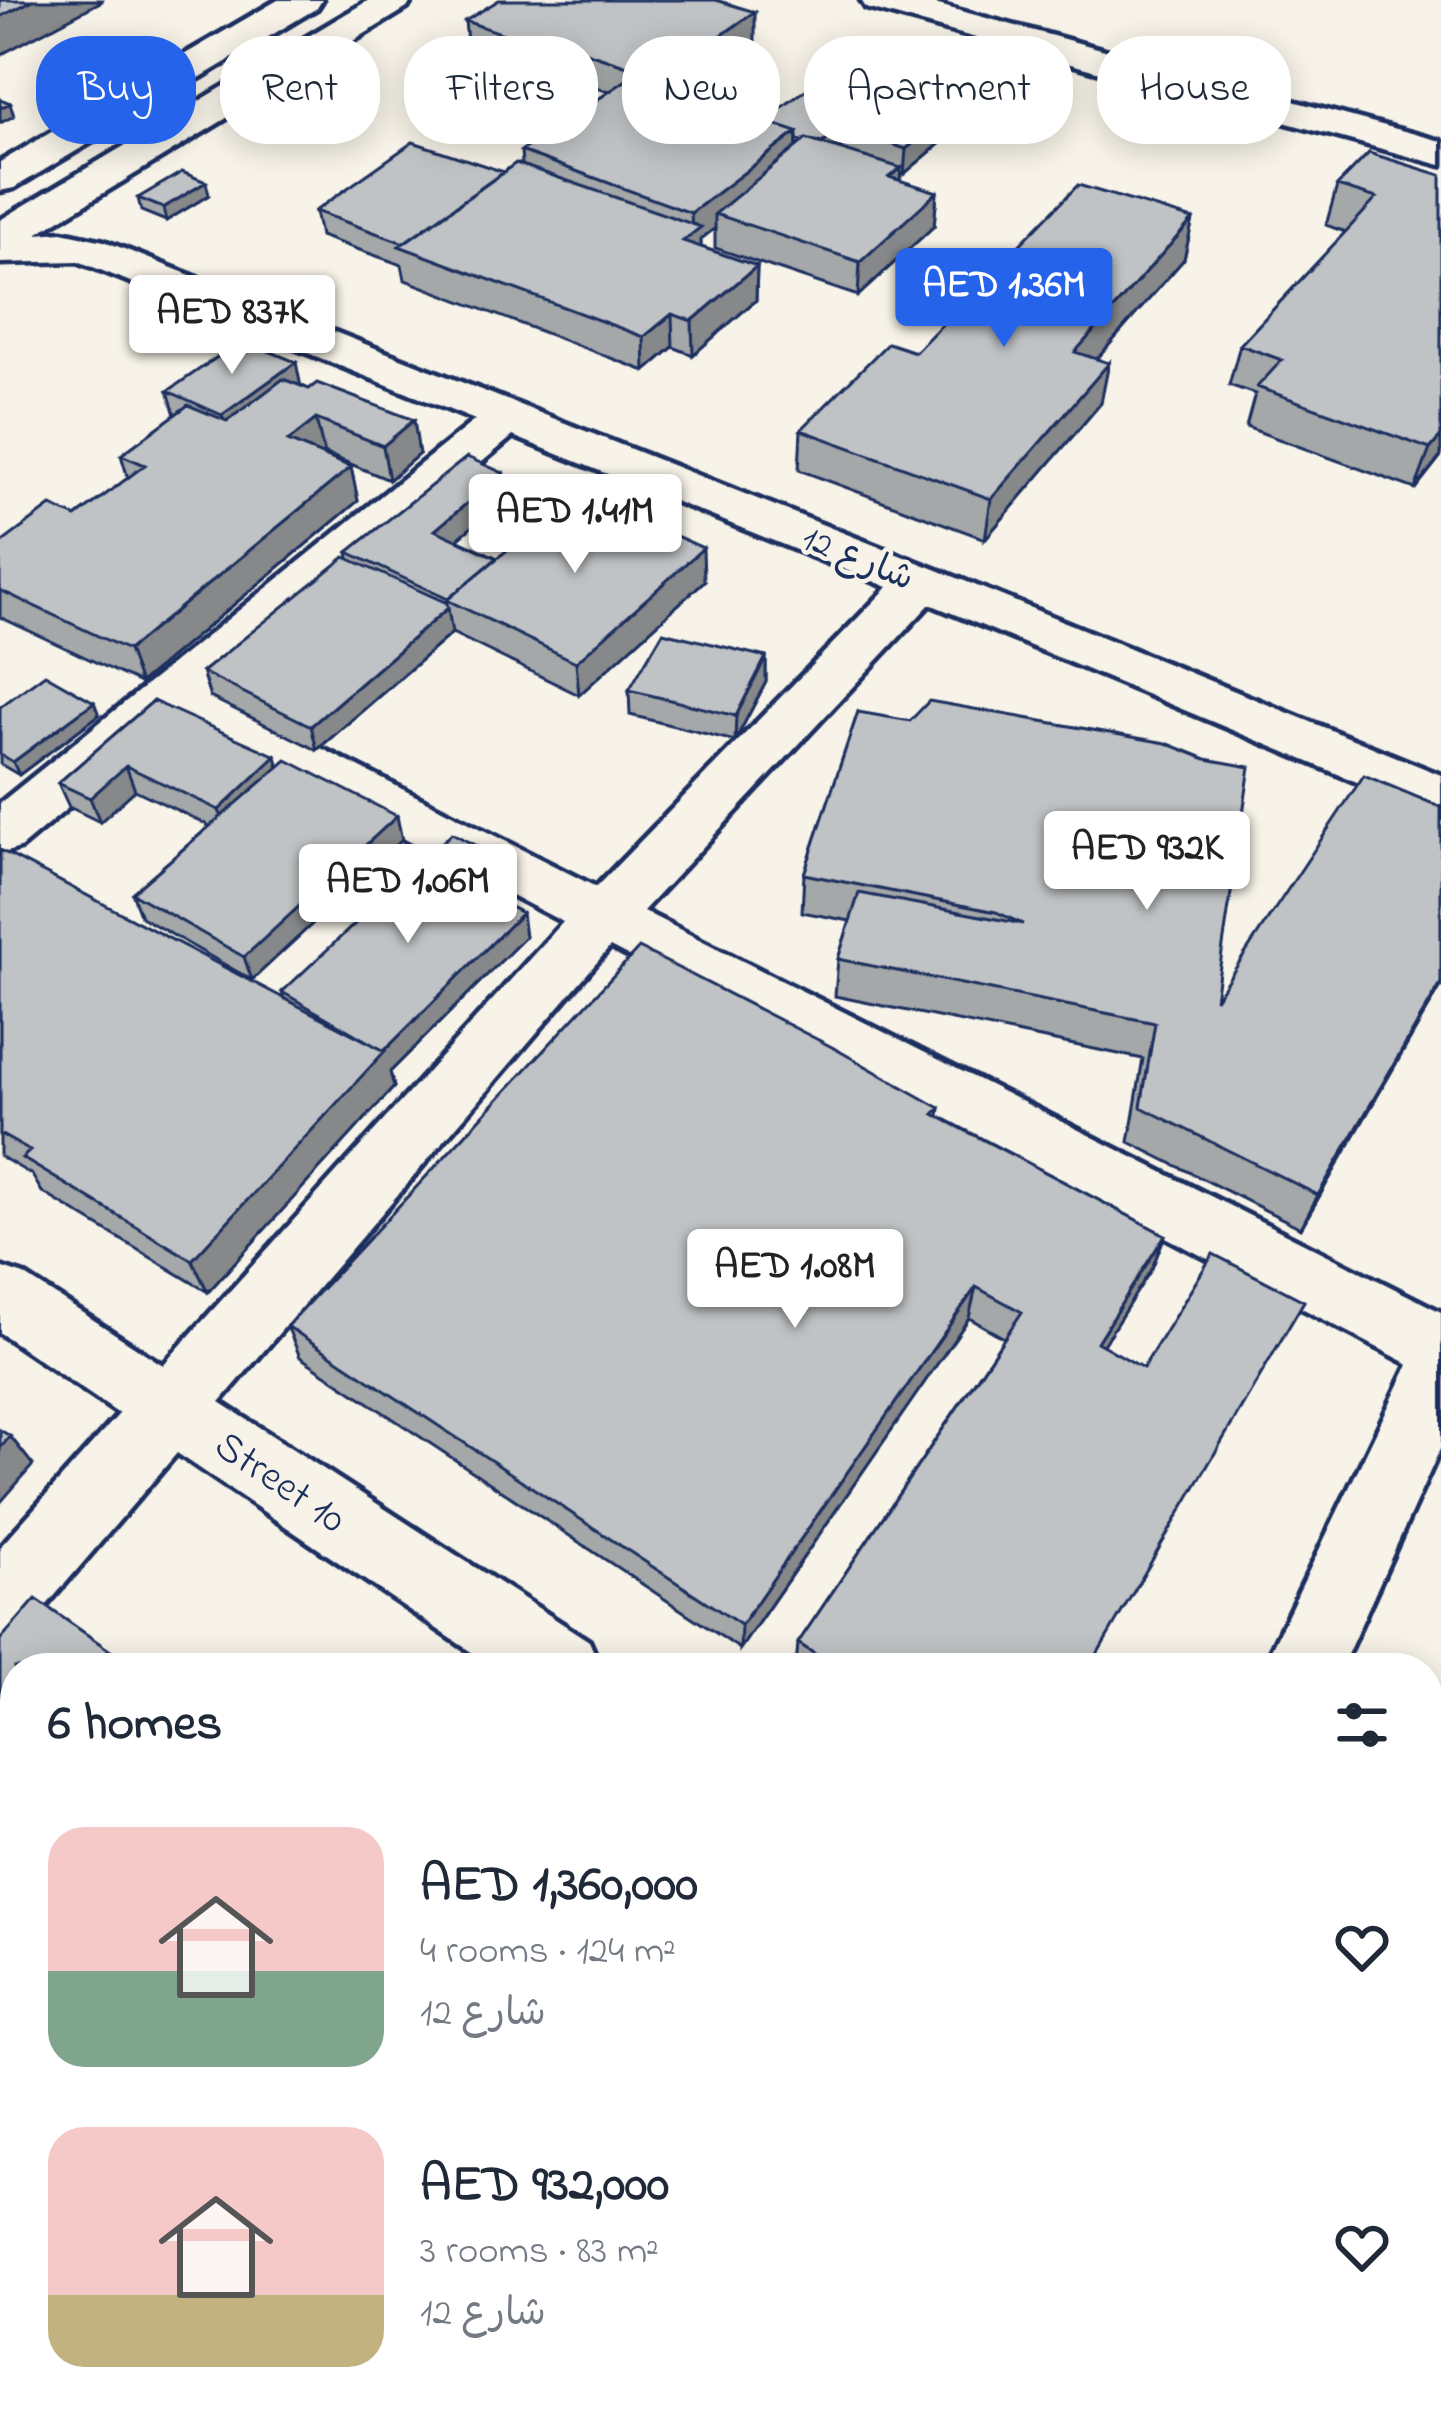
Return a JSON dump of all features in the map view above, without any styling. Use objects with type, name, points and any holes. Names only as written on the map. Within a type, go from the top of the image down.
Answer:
[{"type":"street","points":[[0,179],[304,0]]},
{"type":"street","points":[[314,36],[359,0]]},
{"type":"street","points":[[334,36],[394,0]]},
{"type":"street","points":[[880,0],[1441,153]]},
{"type":"street","points":[[0,238],[220,105]]},
{"type":"street","points":[[0,165],[42,155]]},
{"type":"street","name":"شارع 12","points":[[0,250],[62,244],[89,250],[922,582],[1441,797]]},
{"type":"street","points":[[0,834],[509,416]]},
{"type":"street","points":[[0,1602],[601,919],[922,582]]},
{"type":"street","points":[[167,693],[1441,1346]]},
{"type":"street","name":"Street 10","points":[[0,1295],[540,1653]]},
{"type":"street","points":[[1308,1653],[1441,1370]]},
{"type":"building","points":[[0,0],[33,0],[0,17]]},
{"type":"building","points":[[499,0],[716,0],[755,12],[720,36],[622,36],[622,64],[598,56],[598,36],[509,36],[465,21]]},
{"type":"building","points":[[622,83],[622,144],[780,144],[780,126],[797,132],[691,213],[521,151],[531,144],[598,144],[598,99]]},
{"type":"building","points":[[804,91],[803,142],[797,140],[797,132],[780,126],[780,109]]},
{"type":"building","points":[[804,141],[901,168],[889,177],[937,192],[860,262],[715,214]]},
{"type":"building","points":[[410,144],[504,172],[404,243],[315,211]]},
{"type":"building","points":[[1369,153],[1441,175],[1441,436],[1430,449],[1257,387],[1282,360],[1240,345],[1377,198],[1337,186]]},
{"type":"building","points":[[516,163],[701,227],[683,241],[757,266],[692,321],[672,314],[644,337],[399,246]]},
{"type":"building","points":[[182,172],[206,182],[163,208],[138,198]]},
{"type":"building","points":[[1078,185],[1193,219],[1075,352],[1109,363],[991,499],[801,430],[888,343],[915,352]]},
{"type":"building","points":[[242,340],[296,362],[222,415],[168,391]]},
{"type":"building","points":[[283,379],[309,389],[317,383],[414,420],[383,446],[316,419],[288,441],[351,467],[128,650],[0,590],[0,544],[51,506],[76,517],[145,465],[121,455],[188,405],[227,421]]},
{"type":"building","points":[[467,457],[503,473],[435,530],[497,558],[448,599],[348,552]]},
{"type":"building","points":[[577,492],[703,548],[576,662],[447,600]]},
{"type":"building","points":[[345,557],[447,603],[448,608],[311,726],[202,672]]},
{"type":"building","points":[[663,632],[766,657],[736,716],[629,690]]},
{"type":"building","points":[[45,674],[94,702],[13,762],[0,754],[0,707]]},
{"type":"building","points":[[153,701],[276,756],[219,810],[126,766],[90,798],[58,783]]},
{"type":"building","points":[[929,701],[1166,743],[1206,759],[1250,767],[1215,999],[1364,775],[1441,807],[1441,983],[1318,1195],[1141,1107],[1155,1023],[838,959],[859,893],[1023,924],[996,912],[804,874],[858,712],[910,721]]},
{"type":"building","points":[[287,760],[397,816],[244,957],[132,893]]},
{"type":"building","points":[[452,833],[507,862],[478,890],[522,913],[384,1051],[282,992]]},
{"type":"building","points":[[0,850],[385,1051],[192,1260],[22,1158],[30,1151],[0,1134]]},
{"type":"building","points":[[639,948],[832,1047],[940,1108],[934,1114],[1165,1235],[1097,1342],[1143,1368],[1213,1254],[1304,1301],[1098,1653],[813,1653],[798,1643],[1022,1312],[976,1287],[741,1625],[287,1326]]},
{"type":"building","points":[[36,1599],[113,1653],[0,1653],[0,1640]]}]
